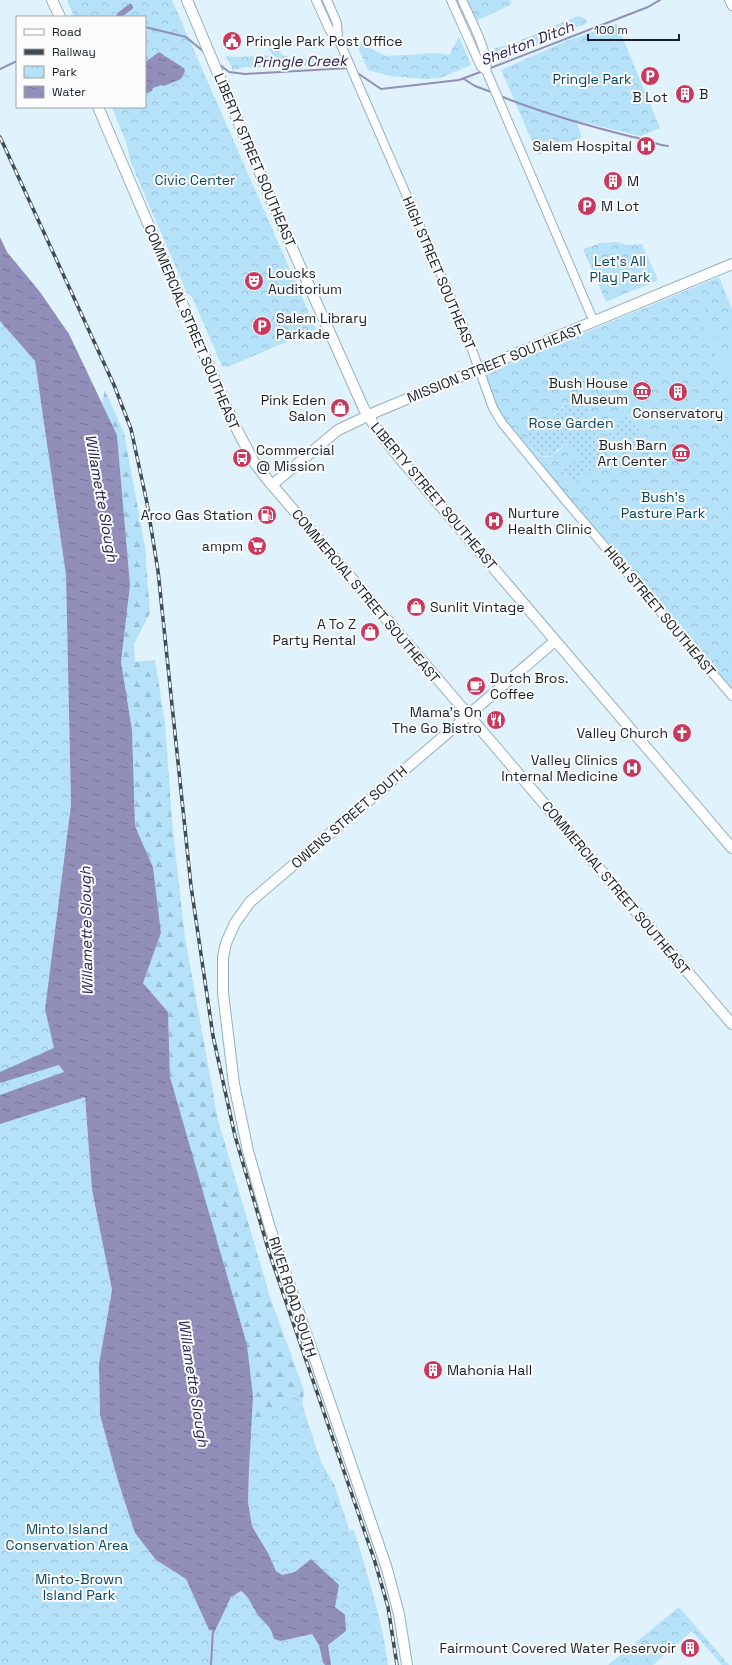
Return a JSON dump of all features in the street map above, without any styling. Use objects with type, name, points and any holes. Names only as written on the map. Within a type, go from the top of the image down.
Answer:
[{"type":"main road","points":[[52,0],[60,16]]},
{"type":"main road","name":"LIBERTY STREET SOUTHEAST","points":[[187,0],[284,230],[368,416],[396,454],[732,848]]},
{"type":"main road","name":"COMMERCIAL STREET SOUTHEAST","points":[[98,108],[241,440],[254,462],[732,1024]]},
{"type":"main road","name":"MISSION STREET SOUTHEAST","points":[[272,485],[338,430],[368,416],[732,264]]},
{"type":"main road","name":"OWENS STREET SOUTH","points":[[234,923],[250,902],[555,641]]},
{"type":"main road","name":"RIVER ROAD SOUTH","points":[[234,923],[224,953],[222,987],[232,1070],[248,1151],[285,1275],[387,1569],[399,1614],[407,1665]]},
{"type":"street","name":"HIGH STREET SOUTHEAST","points":[[316,0],[330,31],[338,38]]},
{"type":"street","name":"HIGH STREET SOUTHEAST","points":[[327,0],[337,23],[338,38],[463,325],[487,395],[493,408],[502,423],[732,696]]},
{"type":"street","points":[[451,0],[481,58],[487,64],[486,70],[594,322]]},
{"type":"street","points":[[462,0],[477,33],[481,58]]},
{"type":"street","points":[[729,0],[732,6]]},
{"type":"green space","name":"Civic Center","points":[[67,0],[172,0],[316,329],[228,367],[222,366],[192,297],[187,293],[131,163],[127,145],[112,108],[146,108],[146,94],[151,91],[152,88],[161,85],[184,68],[165,56],[154,55],[146,61],[146,16],[74,16]]},
{"type":"green space","points":[[464,0],[510,0],[512,4],[476,21]]},
{"type":"green space","points":[[578,16],[586,19],[587,23],[546,41],[541,31]]},
{"type":"green space","name":"Pringle Park","points":[[617,24],[660,128],[641,136],[578,121],[577,124],[582,137],[538,155],[501,70],[566,41]]},
{"type":"green space","points":[[537,33],[541,43],[499,62],[493,49],[517,42]]},
{"type":"green space","points":[[459,37],[471,65],[440,78],[424,79],[390,76],[368,70],[355,41],[386,56],[438,53],[449,55]]},
{"type":"green space","points":[[275,41],[282,55],[307,59],[332,56],[336,65],[283,65],[273,68],[246,67],[233,70],[226,56],[238,57],[272,55],[267,44]]},
{"type":"green space","name":"Let's All Play Park","points":[[616,242],[626,245],[642,244],[658,280],[606,302],[583,249],[601,243]]},
{"type":"green space","name":"Bush's Pasture Park","points":[[719,277],[732,309],[732,691],[504,421],[498,410],[486,377],[488,373]],"holes":[[[579,394],[585,394],[591,408],[586,414],[606,438],[625,412],[637,425],[645,439],[608,454],[609,456],[573,484],[562,471],[581,457],[569,442],[551,456],[542,456],[537,454],[532,449],[529,443],[528,430],[529,424],[533,419],[540,427],[547,423],[551,424],[560,409],[566,404],[574,403]]]},
{"type":"green space","points":[[704,306],[732,372],[732,393],[696,310]]},
{"type":"green space","name":"Minto-Brown Island Park","points":[[0,321],[35,361],[66,575],[71,805],[45,1009],[85,1097],[92,1190],[112,1290],[99,1364],[100,1415],[118,1481],[135,1533],[156,1560],[186,1579],[209,1630],[215,1631],[231,1597],[241,1591],[249,1598],[257,1613],[272,1628],[281,1641],[312,1634],[319,1645],[325,1665],[0,1665]]},
{"type":"green space","points":[[105,390],[124,433],[145,547],[150,613],[134,644],[135,662],[155,660],[165,723],[172,822],[185,938],[218,1120],[270,1297],[304,1390],[300,1427],[334,1484],[351,1535],[377,1627],[331,1665],[328,1645],[335,1607],[311,1559],[295,1572],[276,1571],[268,1553],[249,1469],[253,1397],[170,1077],[168,1012],[143,983],[161,933],[153,867],[135,826],[132,730],[121,662],[130,585],[117,435],[102,403]]},
{"type":"green space","name":"Rose Garden","points":[[584,393],[591,408],[586,414],[606,438],[625,412],[637,425],[645,440],[608,454],[610,456],[573,484],[562,471],[569,442],[556,451],[553,455],[539,455],[530,445],[527,431],[533,419],[544,424],[548,422],[565,405],[574,403],[579,394]]},
{"type":"green space","points":[[298,1392],[344,1532],[354,1530],[378,1613],[388,1665],[331,1665],[328,1645],[339,1585],[311,1559],[295,1572],[282,1576],[276,1571],[268,1553],[252,1526],[248,1502],[251,1434]]},
{"type":"green space","points":[[679,1607],[729,1665],[722,1665],[692,1631],[653,1665],[639,1665],[651,1655],[649,1652],[633,1665],[608,1665]]},
{"type":"green space","points":[[649,1652],[652,1655],[639,1665],[633,1665]]},
{"type":"water","points":[[159,52],[164,55],[163,57],[165,56],[184,68],[185,71],[181,79],[164,86],[161,85],[153,88],[152,91],[146,94],[146,61]]},
{"type":"water","points":[[0,237],[7,252],[40,292],[69,334],[117,435],[130,585],[121,662],[132,730],[135,826],[153,867],[161,933],[143,983],[168,1012],[170,1077],[247,1345],[253,1397],[248,1502],[252,1526],[268,1553],[276,1571],[282,1575],[295,1572],[311,1559],[339,1585],[335,1607],[345,1615],[346,1631],[328,1645],[331,1665],[325,1665],[323,1662],[319,1645],[312,1634],[281,1641],[274,1639],[269,1626],[259,1616],[241,1591],[231,1597],[215,1631],[209,1630],[186,1579],[156,1560],[135,1533],[118,1481],[100,1415],[99,1364],[112,1290],[92,1190],[85,1097],[0,1124],[0,1095],[64,1072],[59,1065],[0,1083],[0,1072],[54,1048],[45,1009],[71,805],[66,575],[35,361],[0,321]]},
{"type":"waterway","name":"Shelton Ditch","points":[[488,69],[648,7],[660,0]]},
{"type":"waterway","points":[[120,16],[130,7]]},
{"type":"waterway","name":"Pringle Creek","points":[[146,27],[186,37],[204,52]]},
{"type":"waterway","name":"Pringle Creek","points":[[0,69],[16,61]]},
{"type":"waterway","name":"Pringle Creek","points":[[220,65],[229,72],[245,74],[349,68]]},
{"type":"waterway","name":"Pringle Creek","points":[[356,72],[381,89],[459,80],[483,71]]},
{"type":"waterway","name":"Pringle Creek","points":[[464,79],[475,86],[494,93]]},
{"type":"waterway","name":"Pringle Creek","points":[[500,96],[566,119],[668,146]]},
{"type":"waterway","name":"Willamette Slough","points":[[211,1665],[213,1630]]},
{"type":"railway","points":[[0,137],[114,385],[131,429],[147,503],[158,571],[191,886],[213,1036],[235,1136],[269,1252],[375,1562],[388,1607],[397,1665]]},
{"type":"place","name":"Pringle Park Post Office","points":[[232,41]]},
{"type":"place","name":"B Lot","points":[[650,76]]},
{"type":"place","name":"B","points":[[685,94]]},
{"type":"place","name":"Salem Hospital","points":[[646,146]]},
{"type":"place","name":"M","points":[[613,181]]},
{"type":"place","name":"M Lot","points":[[587,206]]},
{"type":"place","name":"Loucks Auditorium","points":[[254,281]]},
{"type":"place","name":"Salem Library Parkade","points":[[262,326]]},
{"type":"place","name":"Bush House Museum","points":[[642,391]]},
{"type":"place","name":"Conservatory","points":[[678,392]]},
{"type":"place","name":"Pink Eden Salon","points":[[340,408]]},
{"type":"place","name":"Bush Barn Art Center","points":[[681,453]]},
{"type":"place","name":"Commercial @ Mission","points":[[242,458]]},
{"type":"place","name":"Arco Gas Station","points":[[267,515]]},
{"type":"place","name":"Nurture Health Clinic","points":[[494,521]]},
{"type":"place","name":"ampm","points":[[257,546]]},
{"type":"place","name":"Sunlit Vintage","points":[[416,607]]},
{"type":"place","name":"A To Z Party Rental","points":[[370,632]]},
{"type":"place","name":"Dutch Bros. Coffee","points":[[476,686]]},
{"type":"place","name":"Mama's On The Go Bistro","points":[[496,720]]},
{"type":"place","name":"Valley Church","points":[[682,733]]},
{"type":"place","name":"Valley Clinics Internal Medicine","points":[[632,768]]},
{"type":"place","name":"Mahonia Hall","points":[[433,1370]]},
{"type":"place","name":"Fairmount Covered Water Reservoir","points":[[690,1648]]},
{"type":"park label","name":"Minto Island Conservation Area","points":[[67,1538]]}]
